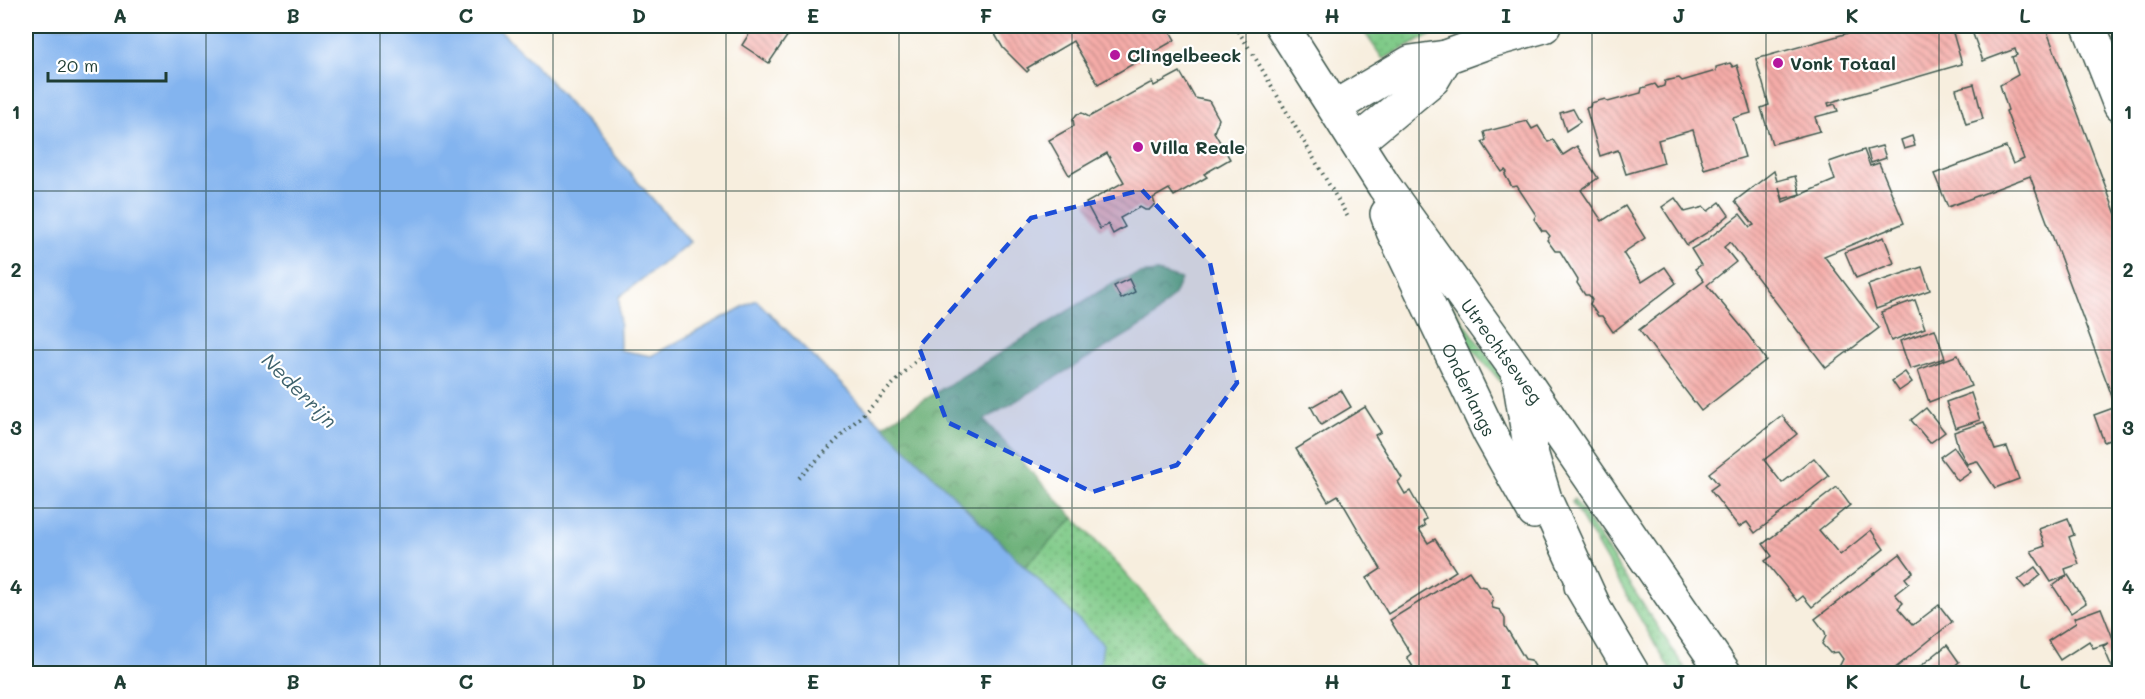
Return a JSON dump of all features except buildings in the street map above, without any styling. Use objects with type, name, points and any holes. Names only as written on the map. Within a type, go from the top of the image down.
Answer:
[{"type":"main road","name":"Utrechtseweg","points":[[1282,26],[1363,152],[1518,372],[1725,674]]},
{"type":"main road","points":[[1335,107],[1411,62],[1446,57],[1490,41],[1544,26]]},
{"type":"main road","points":[[2089,26],[2120,105]]},
{"type":"main road","points":[[1363,152],[1433,79],[1446,57]]},
{"type":"main road","name":"Onderlangs","points":[[1363,152],[1393,231],[1490,434],[1633,674]]},
{"type":"main road","name":"Onderlangs","points":[[1518,372],[1531,452],[1545,499],[1593,604]]},
{"type":"path","points":[[1235,26],[1354,228]]},
{"type":"path","points":[[799,478],[921,356]]},
{"type":"highlighted area","points":[[1142,190],[1210,263],[1237,383],[1177,465],[1092,492],[947,422],[919,347],[1031,218]]},
{"type":"green space","points":[[1360,26],[1442,26],[1443,29],[1383,59]]},
{"type":"green space","points":[[1157,272],[1181,279],[1174,295],[1150,321],[984,420],[1074,518],[1024,567],[882,426],[1113,283],[1139,274]]},
{"type":"green space","points":[[1428,272],[1505,382],[1502,383],[1464,340],[1452,330]]},
{"type":"green space","points":[[1574,499],[1688,673],[1672,673],[1572,502]]},
{"type":"green space","points":[[1074,518],[1121,568],[1211,673],[1099,673],[1102,644],[1024,567]]},
{"type":"water","name":"Nederrijn","points":[[26,26],[496,26],[544,74],[690,242],[619,297],[620,350],[651,356],[756,300],[1103,644],[1099,673],[26,673]]},
{"type":"place","name":"Clingelbeeck","points":[[1115,55]]},
{"type":"place","name":"Vonk Totaal","points":[[1778,63]]},
{"type":"place","name":"Villa Reale","points":[[1138,147]]}]
